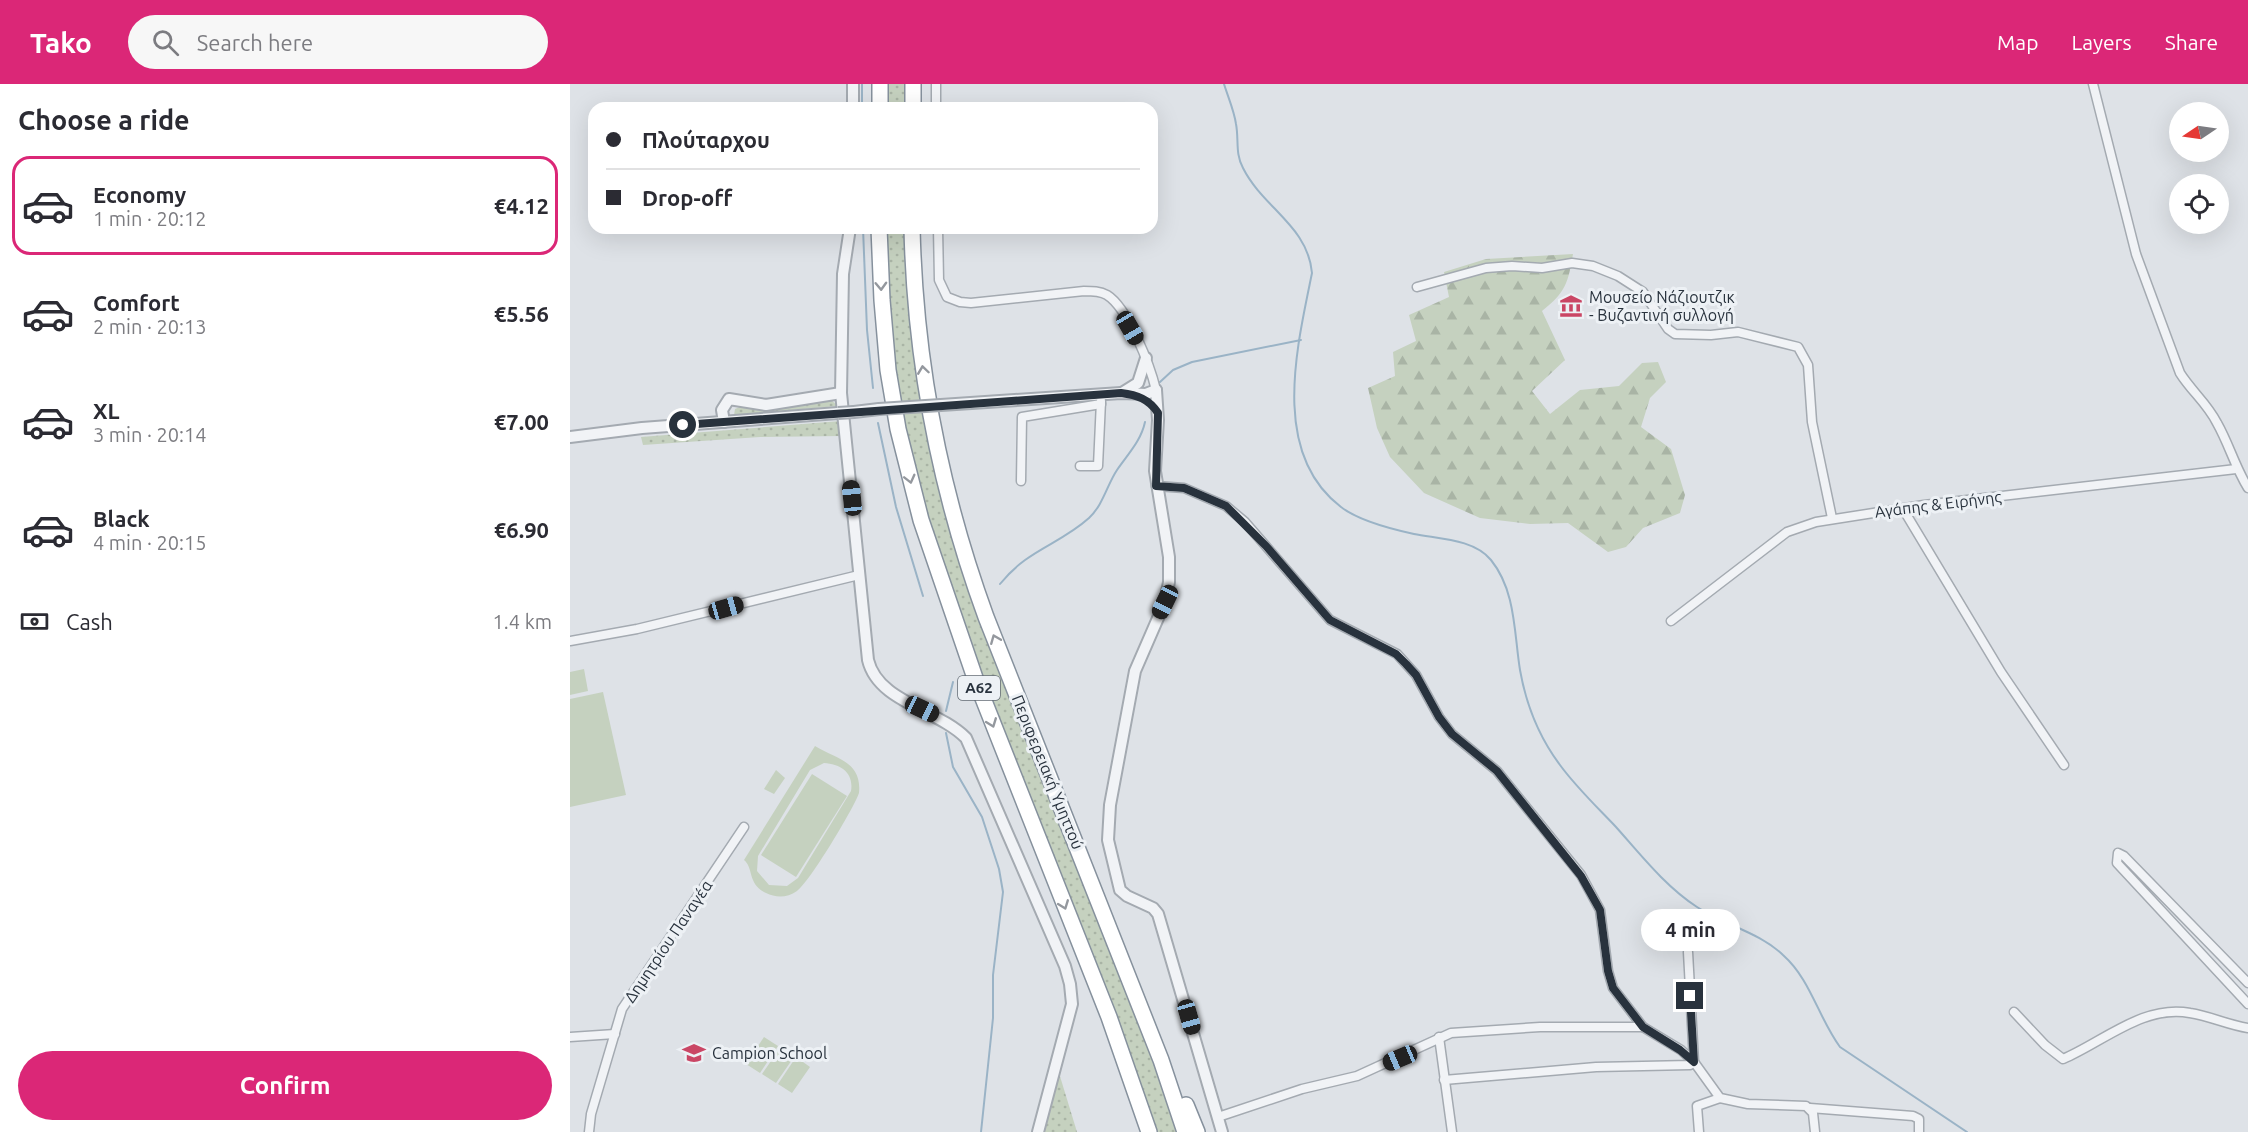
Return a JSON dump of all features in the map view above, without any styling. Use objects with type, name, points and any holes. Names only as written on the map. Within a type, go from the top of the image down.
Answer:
[{"type":"highway","points":[[880,84],[880,102]]},
{"type":"highway","points":[[913,84],[913,102]]},
{"type":"highway","name":"Περιφερειακή Υμηττού","points":[[879,234],[888,370],[898,429],[921,520],[975,678],[1108,1017],[1149,1132]]},
{"type":"highway","name":"Περιφερειακή Υμηττού","points":[[912,234],[914,292],[922,369],[938,457],[954,522],[986,617],[1137,999],[1185,1132]]},
{"type":"highway","points":[[1137,999],[1159,1041],[1197,1132]]},
{"type":"street","points":[[853,84],[854,102]]},
{"type":"street","points":[[936,84],[936,102]]},
{"type":"street","points":[[2093,84],[2136,254],[2180,374],[2189,387],[2202,398],[2217,423],[2236,468],[2248,488]]},
{"type":"street","points":[[849,234],[843,274],[842,393],[870,669],[887,690],[949,723],[966,738],[1067,973],[1072,1004],[1038,1132]]},
{"type":"street","points":[[938,234],[939,280],[943,293],[952,300],[971,303],[1084,291],[1101,292],[1114,302],[1146,358],[1156,390],[1158,413],[1156,486],[1168,548],[1170,582],[1165,602],[1135,671],[1110,805],[1108,840],[1120,890],[1127,896],[1153,908],[1158,914],[1222,1132]]},
{"type":"street","points":[[1417,287],[1486,268],[1512,266],[1542,268],[1572,263],[1593,266],[1618,276],[1643,292],[1668,329],[1675,334],[1711,335],[1738,332],[1798,347],[1808,365],[1812,422],[1832,518]]},
{"type":"street","points":[[1135,390],[1146,358]]},
{"type":"street","points":[[1020,481],[1022,417],[1135,390],[1156,390]]},
{"type":"street","points":[[1135,390],[1152,403],[1158,413]]},
{"type":"street","points":[[724,422],[722,410],[729,399],[766,405],[842,393]]},
{"type":"street","points":[[570,437],[941,405],[1101,399]]},
{"type":"street","points":[[1080,465],[1098,466],[1101,399]]},
{"type":"street","name":"Αγάπης & Ειρήνης","points":[[1671,621],[1787,532],[1832,518],[2236,468]]},
{"type":"street","points":[[1156,486],[1184,488],[1226,506],[1266,546],[1330,620],[1396,654],[1416,675],[1439,717],[1452,734],[1497,771],[1581,876],[1600,910],[1610,979],[1643,1027],[1680,1050],[1694,1062],[1720,1098]]},
{"type":"street","points":[[1903,509],[2001,672],[2064,765]]},
{"type":"street","points":[[570,641],[637,629],[860,574]]},
{"type":"street","name":"Δημητρίου Παναγέα","points":[[589,1132],[591,1114],[622,1009],[744,827]]},
{"type":"street","points":[[2248,983],[2148,879],[2124,855],[2118,853],[2117,863],[2248,1004]]},
{"type":"street","points":[[1688,952],[1694,1062]]},
{"type":"street","points":[[2014,1012],[2063,1059],[2154,1014],[2172,1011],[2191,1013],[2248,1029]]},
{"type":"street","points":[[1218,1117],[1302,1089],[1357,1076],[1439,1037],[1465,1030],[1643,1027]]},
{"type":"street","points":[[570,1037],[615,1034]]},
{"type":"street","points":[[1439,1037],[1452,1132]]},
{"type":"street","points":[[1444,1080],[1565,1069],[1690,1065],[1694,1062]]},
{"type":"street","points":[[1699,1132],[1697,1106],[1720,1098],[1748,1104],[1913,1116],[1920,1123],[1919,1132]]},
{"type":"street","points":[[1810,1108],[1815,1132]]},
{"type":"green space","points":[[885,84],[906,84],[905,102],[885,102]]},
{"type":"green space","points":[[884,234],[905,234],[913,348],[934,464],[966,577],[1006,689],[1139,1020],[1177,1132],[1157,1132],[1135,1068],[940,569],[904,432],[890,337]]},
{"type":"green space","points":[[1573,254],[1565,286],[1542,311],[1565,360],[1532,391],[1550,414],[1580,390],[1619,386],[1642,363],[1658,362],[1666,382],[1650,398],[1641,427],[1671,449],[1685,495],[1680,513],[1643,528],[1626,547],[1608,552],[1568,523],[1530,524],[1480,518],[1424,493],[1390,457],[1377,428],[1368,388],[1395,376],[1393,352],[1416,341],[1409,315],[1449,297],[1444,272],[1486,259]]},
{"type":"green space","points":[[831,400],[838,406],[734,415],[735,409],[742,406],[766,409]]},
{"type":"green space","points":[[841,421],[843,436],[760,437],[643,445],[641,437]]},
{"type":"green space","points":[[584,669],[588,691],[570,695],[570,672]]},
{"type":"green space","points":[[603,692],[626,795],[570,807],[570,699]]},
{"type":"green space","points":[[815,746],[852,767],[859,782],[859,793],[821,860],[797,891],[782,896],[766,893],[753,881],[749,867],[744,860]],"holes":[[[824,763],[836,765],[848,774],[851,791],[798,878],[787,886],[769,885],[757,871],[758,856],[810,770]]]},
{"type":"green space","points":[[776,770],[785,778],[774,794],[764,789]]},
{"type":"green space","points":[[812,774],[847,796],[796,877],[761,855]]},
{"type":"green space","points":[[764,1037],[778,1046],[760,1073],[746,1064]]},
{"type":"green space","points":[[780,1048],[794,1057],[776,1083],[762,1074]]},
{"type":"green space","points":[[796,1057],[810,1067],[792,1093],[778,1084]]},
{"type":"green space","points":[[1059,1073],[1077,1132],[1042,1132]]},
{"type":"waterway","points":[[862,84],[862,102]]},
{"type":"waterway","points":[[1224,84],[1235,119],[1238,152],[1243,168],[1262,195],[1294,230],[1309,257],[1312,273],[1300,333],[1294,398],[1297,429],[1304,458],[1319,484],[1348,512],[1376,524],[1395,530],[1455,541],[1484,553],[1499,572],[1510,599],[1520,670],[1530,708],[1546,743],[1573,781],[1674,890],[1707,913],[1763,940],[1783,955],[1808,987],[1840,1047],[1967,1132]]},
{"type":"waterway","points":[[863,234],[867,330],[873,388]]},
{"type":"waterway","points":[[1160,382],[1173,370],[1192,362],[1301,340]]},
{"type":"waterway","points":[[1000,584],[1022,563],[1078,527],[1094,513],[1117,470],[1137,441],[1145,422]]},
{"type":"waterway","points":[[878,423],[896,507],[923,596]]},
{"type":"waterway","points":[[946,711],[953,682]]},
{"type":"waterway","points":[[946,733],[953,767],[982,817],[999,869],[1003,892],[993,975],[993,1018],[981,1132]]},
{"type":"place","name":"Μουσείο Νάζιουτζικ - Βυζαντινή συλλογή","points":[[1571,306]]},
{"type":"place","name":"Campion School","points":[[694,1053]]},
{"type":"route","points":[[683,425],[1121,393],[1135,394],[1152,403],[1158,413],[1156,486],[1184,488],[1204,494],[1226,506],[1245,522],[1330,620],[1377,643],[1396,654],[1406,664],[1416,675],[1439,717],[1452,734],[1497,771],[1523,801],[1595,897],[1603,924],[1608,971],[1613,988],[1643,1027],[1680,1050],[1694,1062],[1690,996]]}]
